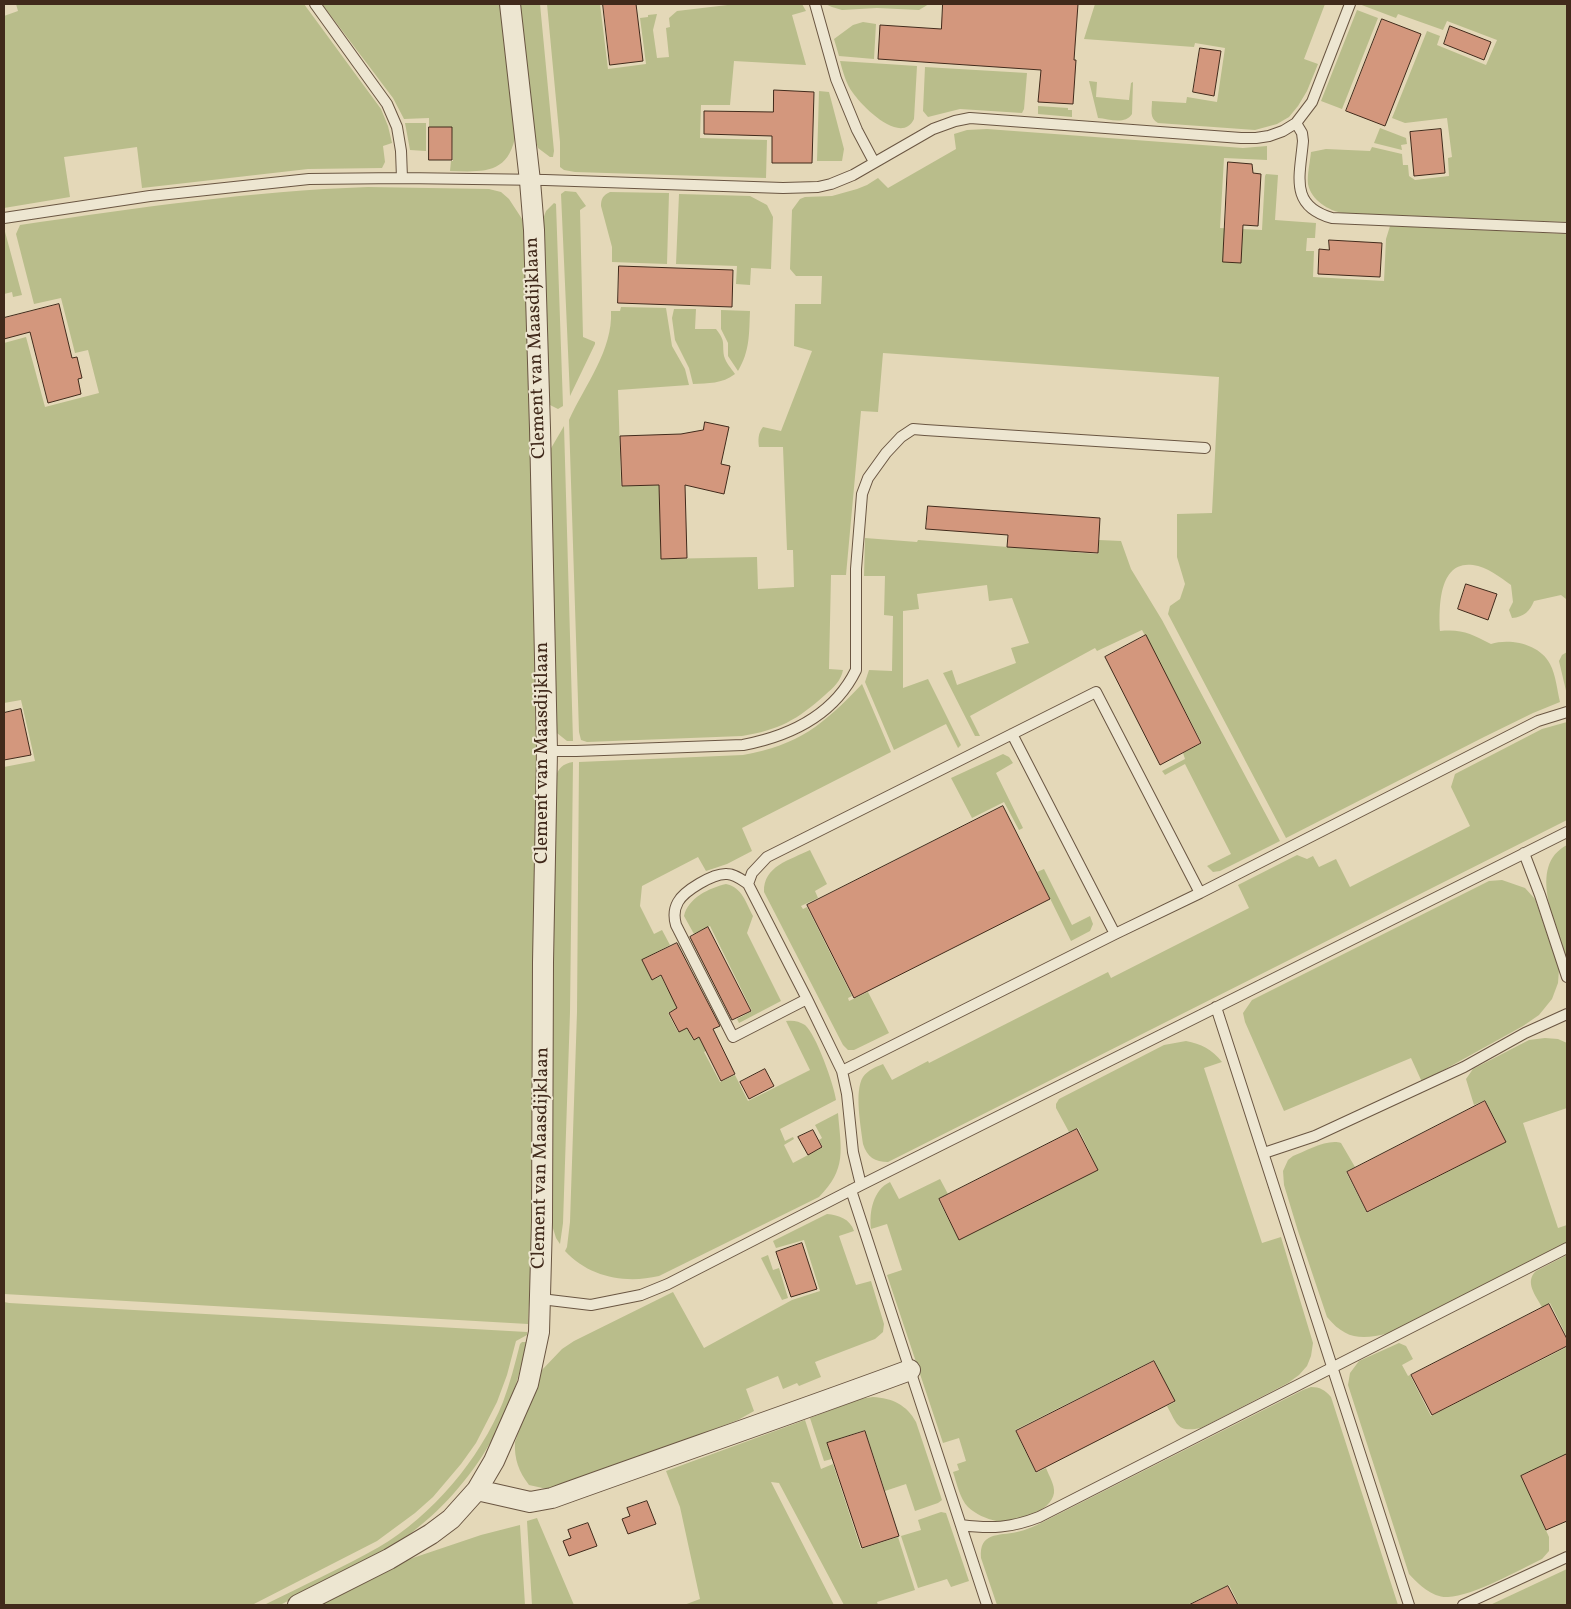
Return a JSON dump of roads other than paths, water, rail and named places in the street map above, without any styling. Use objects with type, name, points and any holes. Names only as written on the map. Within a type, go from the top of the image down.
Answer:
[{"type":"street","name":"Clement van Maasdijklaan","points":[[298,1605],[389,1558],[431,1534],[451,1519],[477,1490],[494,1461],[528,1384],[537,1348],[541,1298],[543,962],[547,750],[537,318],[530,181],[510,4]]},
{"type":"street","points":[[477,1490],[530,1502],[552,1498],[742,1430],[804,1410],[910,1370]]},
{"type":"lane","points":[[315,4],[387,104],[397,127],[402,151],[402,178]]},
{"type":"lane","points":[[815,4],[836,79],[857,130],[874,162]]},
{"type":"lane","points":[[4,218],[150,196],[309,179],[557,180],[783,188],[818,187],[852,174],[933,129],[970,118],[1140,132],[1256,138],[1283,131],[1296,123],[1312,102],[1350,4]]},
{"type":"lane","points":[[1296,123],[1302,133],[1303,141],[1299,184],[1300,193],[1310,208],[1320,215],[1332,218],[1567,228]]},
{"type":"lane","points":[[547,750],[576,751],[743,745],[766,741],[786,734],[806,724],[824,709],[850,682],[856,670],[856,569],[862,494],[868,478],[886,453],[909,431],[925,430],[1205,448]]},
{"type":"lane","points":[[748,884],[752,873],[767,857],[1096,692],[1200,893]]},
{"type":"lane","points":[[842,1071],[1538,722],[1567,712]]},
{"type":"lane","points":[[1012,734],[1115,934]]},
{"type":"lane","points":[[541,1298],[591,1305],[641,1295],[668,1284],[851,1190],[1567,832]]},
{"type":"lane","points":[[1524,853],[1567,977]]},
{"type":"lane","points":[[807,999],[733,1036],[676,925],[675,911],[678,902],[690,889],[715,876],[727,874],[748,884],[807,999],[842,1071],[847,1094],[853,1152],[861,1185]]},
{"type":"lane","points":[[1216,1007],[1409,1605]]},
{"type":"lane","points":[[1264,1153],[1315,1136],[1464,1067],[1525,1033],[1567,1014]]},
{"type":"lane","points":[[851,1190],[987,1605]]},
{"type":"lane","points":[[960,1525],[993,1528],[1022,1524],[1040,1517],[1567,1248]]},
{"type":"lane","points":[[1463,1605],[1567,1557]]}]
